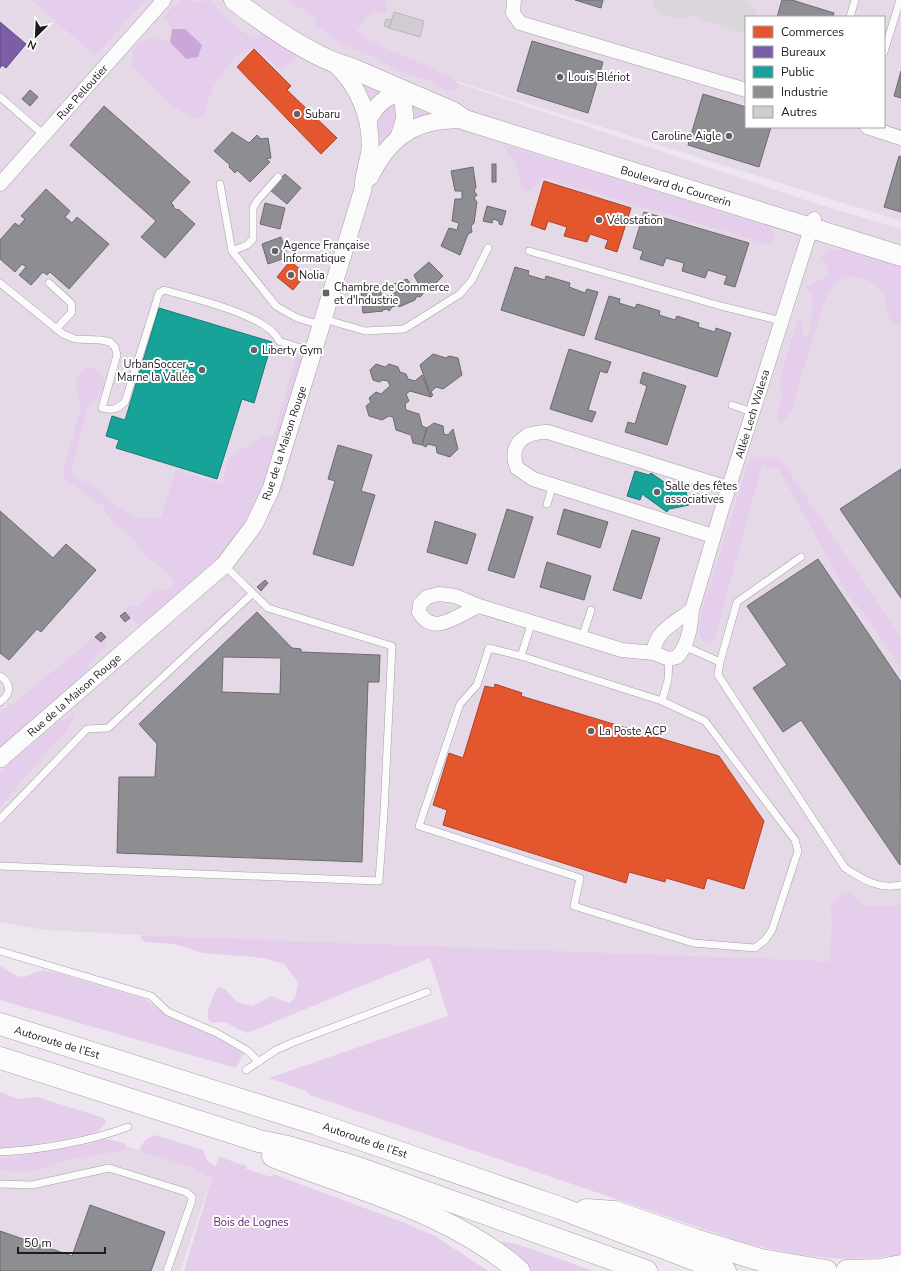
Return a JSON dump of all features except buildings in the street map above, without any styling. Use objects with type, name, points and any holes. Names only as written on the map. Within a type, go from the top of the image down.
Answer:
[{"type":"highway","name":"Autoroute de l’Est","points":[[0,1024],[317,1124],[560,1208],[726,1271]]},
{"type":"highway","points":[[0,1058],[259,1141],[288,1147],[358,1168],[646,1271]]},
{"type":"highway","points":[[259,1141],[271,1155],[390,1200],[458,1230],[500,1255],[519,1271]]},
{"type":"highway","points":[[560,1208],[615,1212],[695,1240],[761,1260],[826,1271]]},
{"type":"highway","points":[[847,1271],[880,1270],[901,1266]]},
{"type":"main road","name":"Boulevard du Courcerin","points":[[234,0],[273,28],[343,66],[459,116],[476,113],[515,123],[652,165],[901,256]]},
{"type":"main road","name":"Boulevard du Courcerin","points":[[254,0],[346,58],[343,66]]},
{"type":"main road","name":"Boulevard du Courcerin","points":[[813,223],[901,245]]},
{"type":"street","name":"Rue Pelloutier","points":[[0,184],[164,0]]},
{"type":"street","points":[[514,0],[513,13],[520,23],[745,90]]},
{"type":"street","points":[[343,66],[368,120],[370,149],[363,189]]},
{"type":"street","points":[[368,120],[373,111],[384,99],[401,91],[405,117],[399,137]]},
{"type":"street","points":[[363,189],[382,154],[399,137],[411,130],[437,121],[459,116]]},
{"type":"street","points":[[870,128],[901,138]]},
{"type":"street","name":"Rue de la Maison Rouge","points":[[0,759],[224,565],[254,525],[271,489],[363,189]]},
{"type":"street","name":"Allée Lech Walesa","points":[[684,646],[691,622],[692,610],[713,536],[813,223]]},
{"type":"street","points":[[713,536],[533,478],[517,468],[514,453],[517,445],[531,433],[548,432],[728,488]]},
{"type":"street","points":[[479,606],[622,650],[654,653],[669,659],[677,657],[684,646]]},
{"type":"street","points":[[654,653],[656,639],[665,630],[692,610]]},
{"type":"lane","points":[[850,16],[855,0]]},
{"type":"lane","points":[[885,49],[900,0]]},
{"type":"lane","points":[[0,97],[44,135]]},
{"type":"lane","points":[[232,251],[247,245],[253,239],[253,208],[257,201],[278,177]]},
{"type":"lane","points":[[220,184],[232,251],[276,306],[297,318],[365,331],[404,329],[460,294],[472,280],[488,248]]},
{"type":"lane","points":[[529,251],[721,306],[782,321]]},
{"type":"lane","points":[[0,283],[63,334],[75,339],[101,340],[110,342],[116,347],[117,355],[102,408],[108,410],[117,409],[125,402],[159,294],[164,290],[250,316],[276,334],[279,341],[313,352]]},
{"type":"lane","points":[[49,283],[71,303],[72,312],[56,329]]},
{"type":"lane","points":[[732,405],[752,412]]},
{"type":"lane","points":[[547,504],[553,485]]},
{"type":"lane","points":[[801,557],[737,602],[720,662],[718,675],[845,868],[869,883],[893,886],[901,885]]},
{"type":"lane","points":[[0,866],[379,881],[392,646],[268,608],[224,565]]},
{"type":"lane","points":[[0,819],[88,729],[108,728],[252,594]]},
{"type":"lane","points":[[582,638],[591,610]]},
{"type":"lane","points":[[521,656],[532,622]]},
{"type":"lane","points":[[684,646],[720,662]]},
{"type":"lane","points":[[489,648],[521,656],[662,701],[705,720],[795,840],[798,851],[772,930],[766,940],[755,948],[693,943],[574,906],[580,878],[419,826],[460,704],[477,684],[489,648]]},
{"type":"lane","points":[[662,701],[668,680],[669,659]]},
{"type":"lane","points":[[0,676],[8,683],[9,690],[7,697],[0,702]]},
{"type":"lane","points":[[0,951],[151,996],[168,1012],[217,1034],[248,1051],[259,1062]]},
{"type":"lane","points":[[246,1070],[294,1042],[427,992]]},
{"type":"lane","points":[[0,1152],[79,1140],[128,1127]]},
{"type":"lane","points":[[0,1184],[32,1185],[110,1168],[186,1192],[192,1197],[192,1200],[167,1271]]},
{"type":"shaded area","points":[[0,0],[901,0],[901,221],[399,63],[820,205],[901,229],[901,926],[830,916],[830,961],[44,930],[0,922]]},
{"type":"shaded area","points":[[172,29],[185,29],[202,45],[198,57],[186,59],[170,42]]},
{"type":"shaded area","points":[[0,1106],[213,1174],[180,1271],[0,1271]]},
{"type":"green space","points":[[32,0],[146,0],[95,56]]},
{"type":"green space","points":[[183,0],[197,2],[210,0],[230,22],[252,38],[256,37],[265,30],[299,51],[295,60],[280,69],[253,49],[248,49],[242,52],[230,63],[216,83],[203,114],[199,119],[191,117],[164,98],[133,67],[132,58],[133,51],[140,41],[153,38],[171,43],[186,59],[185,29],[172,29],[170,24],[164,18],[168,11]]},
{"type":"green space","points":[[288,0],[384,0],[387,7],[386,13],[373,12],[366,17],[357,32],[368,40],[451,77],[458,84],[456,89],[447,91],[427,80],[409,75],[371,56],[341,44],[317,26],[315,20],[317,19]]},
{"type":"green space","points":[[357,81],[381,92],[370,106]]},
{"type":"green space","points":[[396,101],[397,129],[379,150],[374,138],[377,116]]},
{"type":"green space","points":[[410,104],[435,115],[410,124]]},
{"type":"green space","points":[[502,144],[768,226],[773,229],[776,238],[773,243],[762,243],[544,178],[529,191],[526,191],[521,184],[514,159],[504,149]]},
{"type":"green space","points":[[828,249],[851,250],[901,265],[901,323],[899,325],[893,325],[889,318],[885,304],[885,296],[882,291],[872,283],[860,277],[854,276],[839,281],[832,288],[825,300],[798,386],[792,412],[782,422],[778,421],[777,414],[782,398],[780,379],[797,321],[800,319],[801,321],[804,337],[809,334],[813,304],[812,295],[806,287],[825,278],[829,273],[828,267],[821,257]]},
{"type":"green space","points":[[297,354],[302,354],[305,358],[282,436],[263,490],[251,516],[238,538],[222,558],[194,585],[144,627],[135,623],[124,608],[128,605],[139,606],[155,590],[168,590],[173,587],[174,583],[171,577],[164,570],[143,554],[130,536],[110,519],[104,507],[64,479],[63,473],[81,406],[76,387],[77,379],[85,368],[92,368],[99,372],[104,378],[105,386],[103,392],[88,407],[71,473],[76,478],[96,487],[110,501],[123,510],[138,517],[154,519],[161,517],[176,469],[225,485],[224,470],[229,458],[261,437],[273,437],[294,364],[294,359]]},
{"type":"green space","points":[[750,457],[776,457],[781,460],[901,637],[901,669],[862,610],[851,600],[778,468],[762,466],[714,641],[710,644],[701,640],[699,632],[702,611]]},
{"type":"green space","points":[[95,637],[101,642],[106,637],[107,640],[105,646],[92,660],[83,677],[0,749],[0,712],[14,703]]},
{"type":"green space","points":[[72,714],[75,716],[65,734],[51,747],[0,807],[0,772],[59,721],[65,720]]},
{"type":"green space","points":[[849,892],[854,895],[864,907],[901,905],[901,1255],[861,1258],[823,1257],[785,1252],[745,1243],[310,1095],[306,1091],[269,1078],[448,1016],[430,958],[247,1033],[227,1023],[213,1023],[209,1020],[208,1011],[216,990],[218,987],[224,988],[237,1002],[252,1006],[272,996],[289,1003],[295,998],[298,982],[284,964],[264,958],[203,953],[174,944],[145,942],[140,938],[143,935],[830,961],[831,906],[842,894]]},
{"type":"green space","points":[[0,966],[17,976],[25,977],[41,970],[58,973],[145,999],[168,1016],[217,1037],[244,1054],[236,1068],[0,1000]]},
{"type":"green space","points":[[0,1092],[18,1099],[37,1097],[104,1118],[106,1123],[95,1133],[25,1146],[0,1148]]},
{"type":"green space","name":"Bois de Lognes","points":[[155,1135],[203,1150],[207,1160],[215,1167],[219,1157],[247,1166],[246,1169],[271,1177],[273,1174],[400,1221],[435,1236],[488,1271],[184,1271],[213,1175],[207,1176],[194,1168],[141,1152],[140,1148],[145,1140]]},
{"type":"green space","points":[[107,1139],[124,1143],[124,1150],[68,1160],[34,1171],[16,1172],[0,1170],[0,1158],[15,1158],[32,1153],[90,1144]]},
{"type":"green space","points":[[502,1242],[508,1242],[532,1249],[593,1271],[532,1271],[501,1245]]},
{"type":"taxiway","points":[[668,0],[679,3],[689,0]]},
{"type":"taxiway","points":[[700,0],[709,6],[741,16]]},
{"type":"place","name":"Louis Blériot","points":[[560,77]]},
{"type":"place","name":"Subaru","points":[[297,114]]},
{"type":"place","name":"Caroline Aigle","points":[[729,136]]},
{"type":"place","name":"Vélostation","points":[[599,220]]},
{"type":"place","name":"Agence Française Informatique","points":[[275,251]]},
{"type":"place","name":"Nolia","points":[[291,275]]},
{"type":"place","name":"Chambre de Commerce et d'Industrie","points":[[326,293]]},
{"type":"place","name":"Liberty Gym","points":[[254,350]]},
{"type":"place","name":"UrbanSoccer - Marne la Vallée","points":[[202,370]]},
{"type":"place","name":"Salle des fêtes associatives","points":[[657,492]]},
{"type":"place","name":"La Poste ACP","points":[[591,731]]}]
